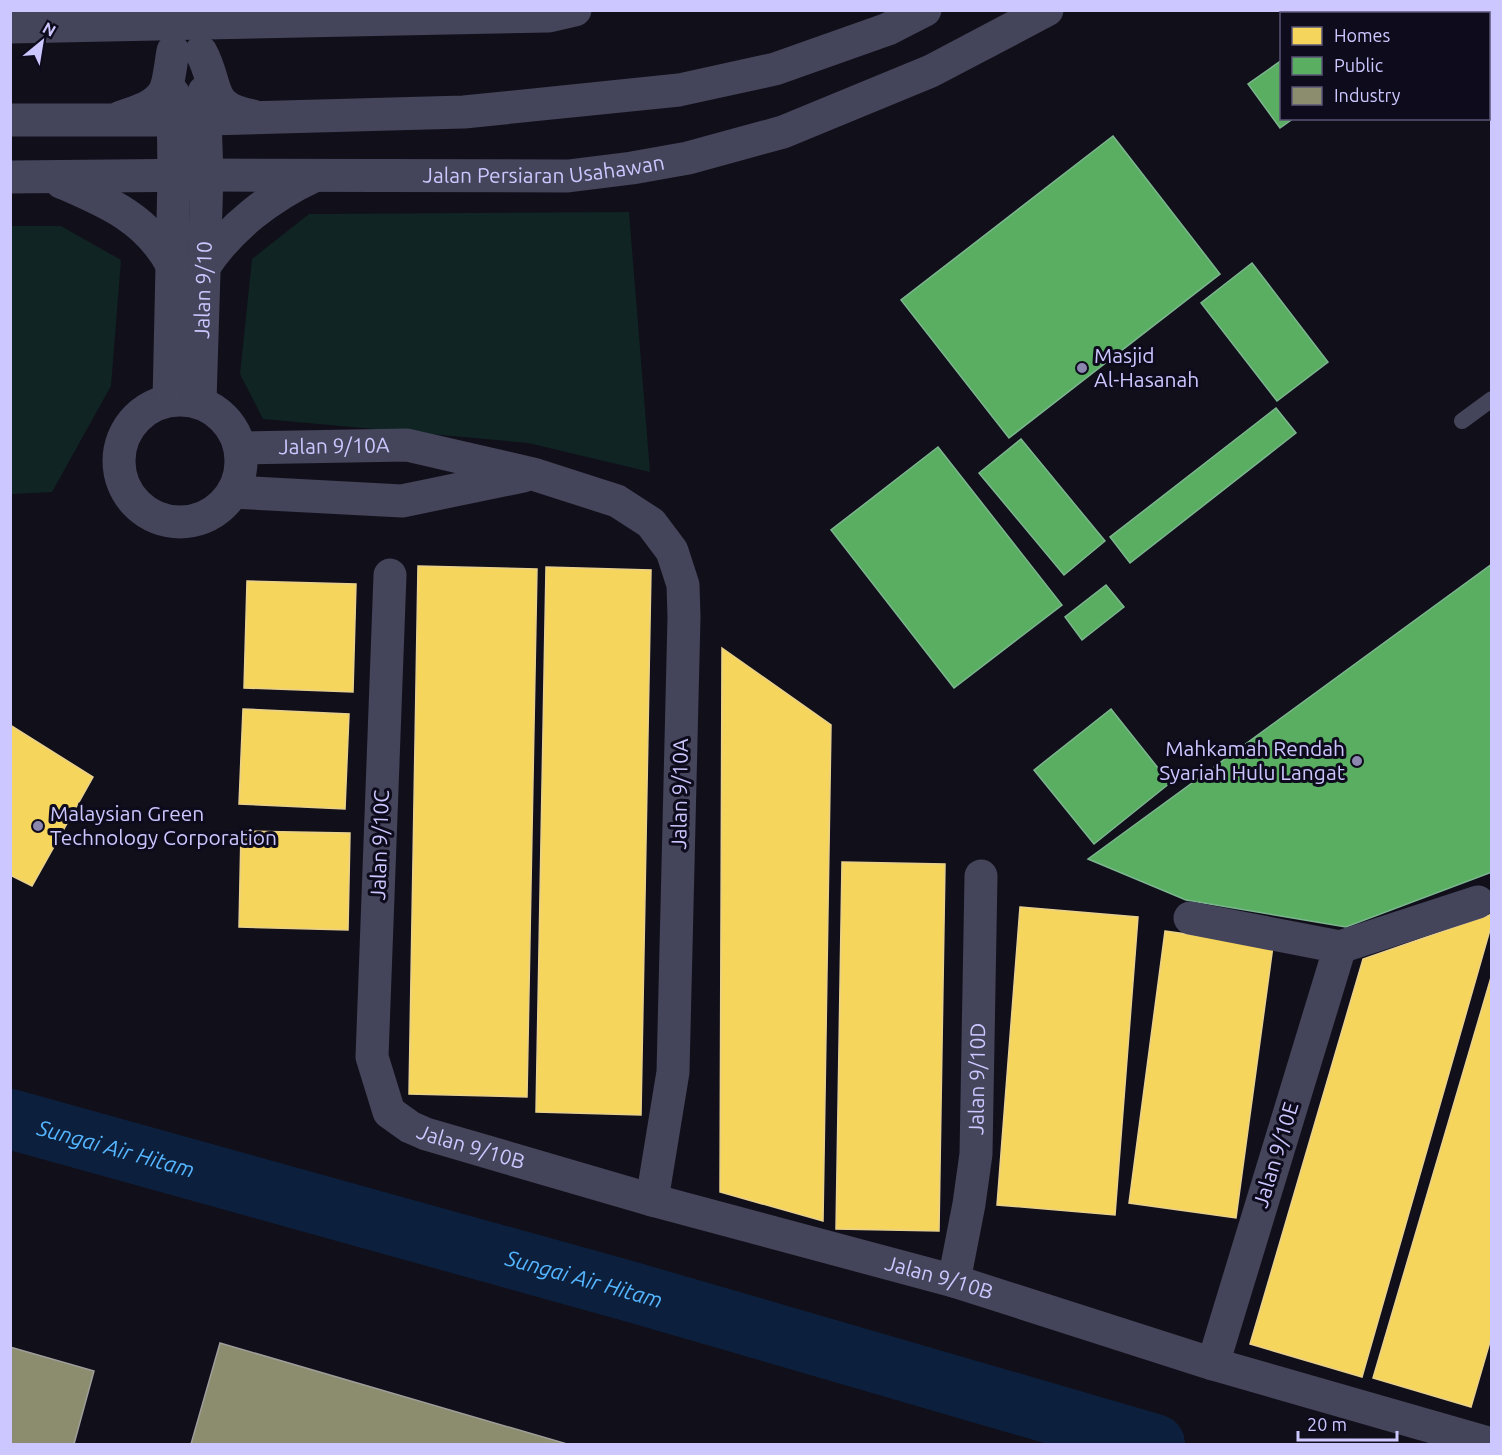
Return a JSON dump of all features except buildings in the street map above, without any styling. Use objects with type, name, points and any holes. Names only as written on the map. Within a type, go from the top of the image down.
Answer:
[{"type":"street","points":[[10,27],[135,24],[186,34],[247,22],[549,16],[575,10]]},
{"type":"street","points":[[10,120],[173,120],[464,112],[679,90],[775,69],[888,29],[925,10]]},
{"type":"street","name":"Jalan Persiaran Usahawan","points":[[10,177],[568,176],[632,168],[688,158],[783,132],[931,71],[1047,10]]},
{"type":"street","points":[[186,34],[208,64],[218,98],[225,106],[233,112],[259,117]]},
{"type":"street","points":[[110,120],[139,111],[158,100],[167,88],[186,34]]},
{"type":"street","name":"Jalan 9/10","points":[[185,401],[204,267],[207,175],[205,119],[186,34]]},
{"type":"street","name":"Jalan 9/10","points":[[185,401],[172,265],[173,120],[186,34]]},
{"type":"street","points":[[204,267],[216,249],[248,218],[295,185],[316,176]]},
{"type":"street","points":[[51,177],[110,204],[131,217],[164,250],[172,265]]},
{"type":"street","points":[[185,401],[210,407],[228,422],[240,448],[241,470],[233,492],[216,511],[197,520],[176,523],[159,519],[139,507],[126,492],[120,477],[118,453],[127,428],[144,410],[185,401]]},
{"type":"street","name":"Jalan 9/10A","points":[[240,448],[407,445],[533,474],[617,501],[651,523],[672,551],[683,585],[673,1072],[652,1200]]},
{"type":"street","name":"Jalan 9/10A","points":[[233,492],[402,501],[533,474]]},
{"type":"street","name":"Jalan 9/10C","points":[[389,1112],[372,1057],[390,575]]},
{"type":"street","name":"Jalan 9/10D","points":[[954,1281],[976,1154],[981,876]]},
{"type":"street","points":[[1190,918],[1340,947],[1478,902]]},
{"type":"street","name":"Jalan 9/10E","points":[[1213,1364],[1340,947]]},
{"type":"street","name":"Jalan 9/10B","points":[[389,1112],[410,1127],[426,1134],[652,1200],[954,1281],[1213,1364],[1491,1444]]},
{"type":"lane","points":[[1462,421],[1491,399]]},
{"type":"green space","points":[[629,212],[650,472],[528,443],[263,419],[240,374],[252,259],[309,214]]},
{"type":"green space","points":[[10,226],[61,226],[121,260],[111,386],[52,492],[11,494]]},
{"type":"waterway","name":"Sungai Air Hitam","points":[[10,1119],[632,1292],[1155,1444]]},
{"type":"place","name":"Masjid Al-Hasanah","points":[[1082,368]]},
{"type":"place","name":"Mahkamah Rendah Syariah Hulu Langat","points":[[1357,761]]},
{"type":"place","name":"Malaysian Green Technology Corporation","points":[[38,826]]}]
